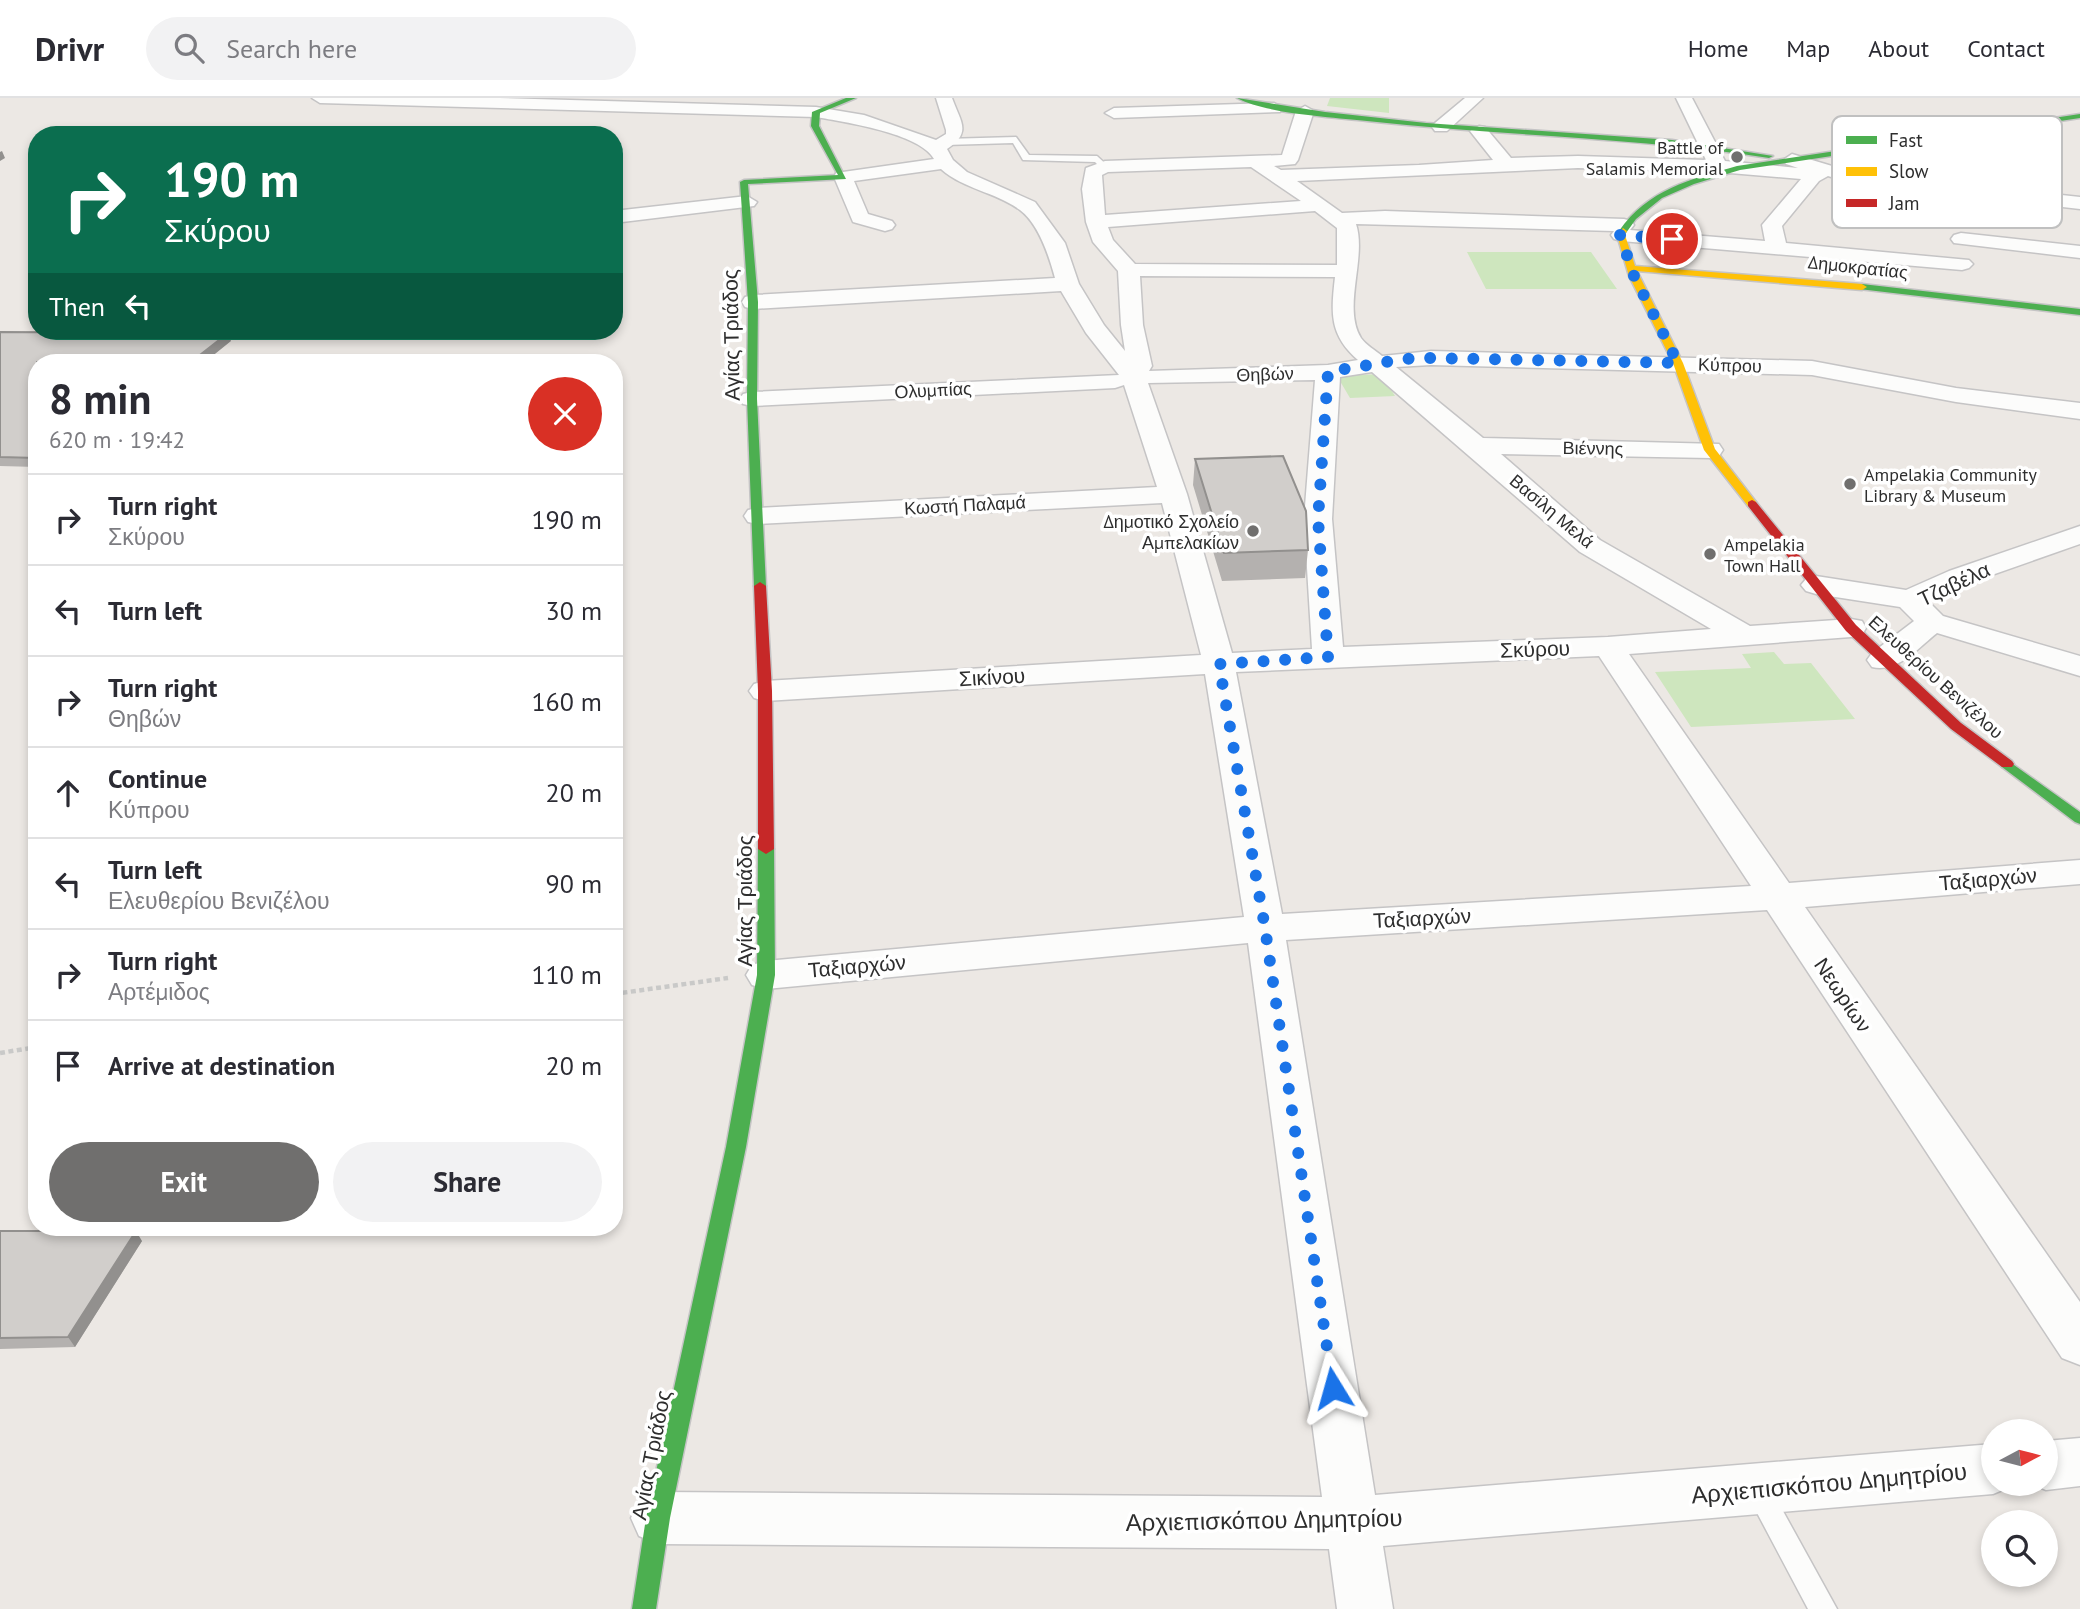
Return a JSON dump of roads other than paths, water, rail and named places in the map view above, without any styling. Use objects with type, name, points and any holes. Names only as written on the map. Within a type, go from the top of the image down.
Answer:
[{"type":"street","points":[[320,98],[817,112],[858,119],[901,131],[942,151],[960,176],[1028,206],[1055,243],[1068,285],[1113,326],[1173,494],[1219,664],[1265,928],[1366,1609]]},
{"type":"street","points":[[817,112],[852,98]]},
{"type":"street","points":[[843,177],[942,151],[954,136],[955,130],[944,98]]},
{"type":"street","points":[[1241,98],[1274,108]]},
{"type":"street","points":[[1441,127],[1475,98]]},
{"type":"street","points":[[1684,98],[1718,166]]},
{"type":"street","points":[[1282,168],[1311,105]]},
{"type":"street","points":[[1114,112],[1311,105],[1479,131],[1705,144],[1792,160],[1832,172]]},
{"type":"street","points":[[817,112],[815,126],[843,177],[860,218],[885,225]]},
{"type":"street","points":[[2062,120],[2080,117]]},
{"type":"street","points":[[1479,131],[1506,164]]},
{"type":"street","points":[[1622,230],[1635,212],[1646,204],[1695,180],[1740,168],[1832,154]]},
{"type":"street","points":[[1345,271],[1129,270],[1104,242],[1096,222],[1093,172],[1117,162],[1254,161],[1308,174],[1578,162],[1718,166],[1832,176]]},
{"type":"street","points":[[1282,168],[1337,219],[1385,217],[1622,230],[1962,264]]},
{"type":"street","points":[[1777,247],[1772,225],[1814,175]]},
{"type":"street","name":"Αγίας Τριάδος","points":[[644,1609],[659,1518],[736,1147],[766,975],[765,691],[752,399],[753,302],[744,182],[843,177]]},
{"type":"street","points":[[2062,201],[2080,203]]},
{"type":"street","points":[[623,216],[747,202]]},
{"type":"street","points":[[1096,222],[1320,205]]},
{"type":"street","name":"Βασίλη Μελά","points":[[1337,219],[1347,226],[1350,239],[1345,271],[1346,334],[1352,343],[1590,545],[1743,635]]},
{"type":"street","points":[[1961,228],[1962,264],[1972,302]]},
{"type":"street","name":"Ελευθερίου Βενιζέλου","points":[[1622,230],[1633,273],[1678,363],[1710,450],[1851,628],[1883,660],[1956,726],[2080,819]]},
{"type":"street","points":[[1961,239],[2080,251]]},
{"type":"street","points":[[1055,243],[1104,242]]},
{"type":"street","points":[[1113,326],[1129,270]]},
{"type":"street","name":"Δημοκρατίας","points":[[1633,273],[2080,312]]},
{"type":"street","points":[[753,302],[1068,285]]},
{"type":"street","name":"Δημοκρατίας","points":[[1972,302],[2080,319]]},
{"type":"street","name":"Θηβών","points":[[1113,326],[1146,372],[1328,372],[1377,363]]},
{"type":"street","name":"Κύπρου","points":[[1377,363],[1432,358],[1812,368],[1956,395],[2080,411]]},
{"type":"street","points":[[1328,372],[1318,519],[1328,657]]},
{"type":"street","name":"Ολυμπίας","points":[[752,399],[1115,381]]},
{"type":"street","name":"Βιέννης","points":[[1476,446],[1710,450]]},
{"type":"street","name":"Κωστή Παλαμά","points":[[758,516],[1173,494]]},
{"type":"street","name":"Τζαβέλα","points":[[1883,660],[1932,622],[1909,600],[1959,577],[2080,534]]},
{"type":"street","points":[[1816,585],[1909,600]]},
{"type":"street","points":[[1932,622],[2080,666]]},
{"type":"street","name":"Σκύρου","points":[[1219,664],[1608,646],[1851,628]]},
{"type":"street","name":"Νεωρίων","points":[[1608,646],[2080,1343]]},
{"type":"street","name":"Σικίνου","points":[[765,691],[1219,664]]},
{"type":"street","name":"Ταξιαρχών","points":[[766,975],[1265,928],[1776,897],[2080,872]]},
{"type":"street","points":[[2058,1464],[2080,1462]]},
{"type":"street","name":"Αρχιεπισκόπου Δημητρίου","points":[[659,1518],[1353,1523],[1981,1470]]},
{"type":"lane","points":[[942,151],[1016,140],[1026,158],[1097,159],[1117,162]]},
{"type":"lane","points":[[1757,1489],[1823,1609]]},
{"type":"place","name":"Battle of Salamis Memorial","points":[[1737,157]]},
{"type":"place","name":"Ampelakia Community Library & Museum","points":[[1850,484]]},
{"type":"place","name":"Δημοτικό Σχολείο Αμπελακίων","points":[[1253,531]]},
{"type":"place","name":"Ampelakia Town Hall","points":[[1710,554]]}]
